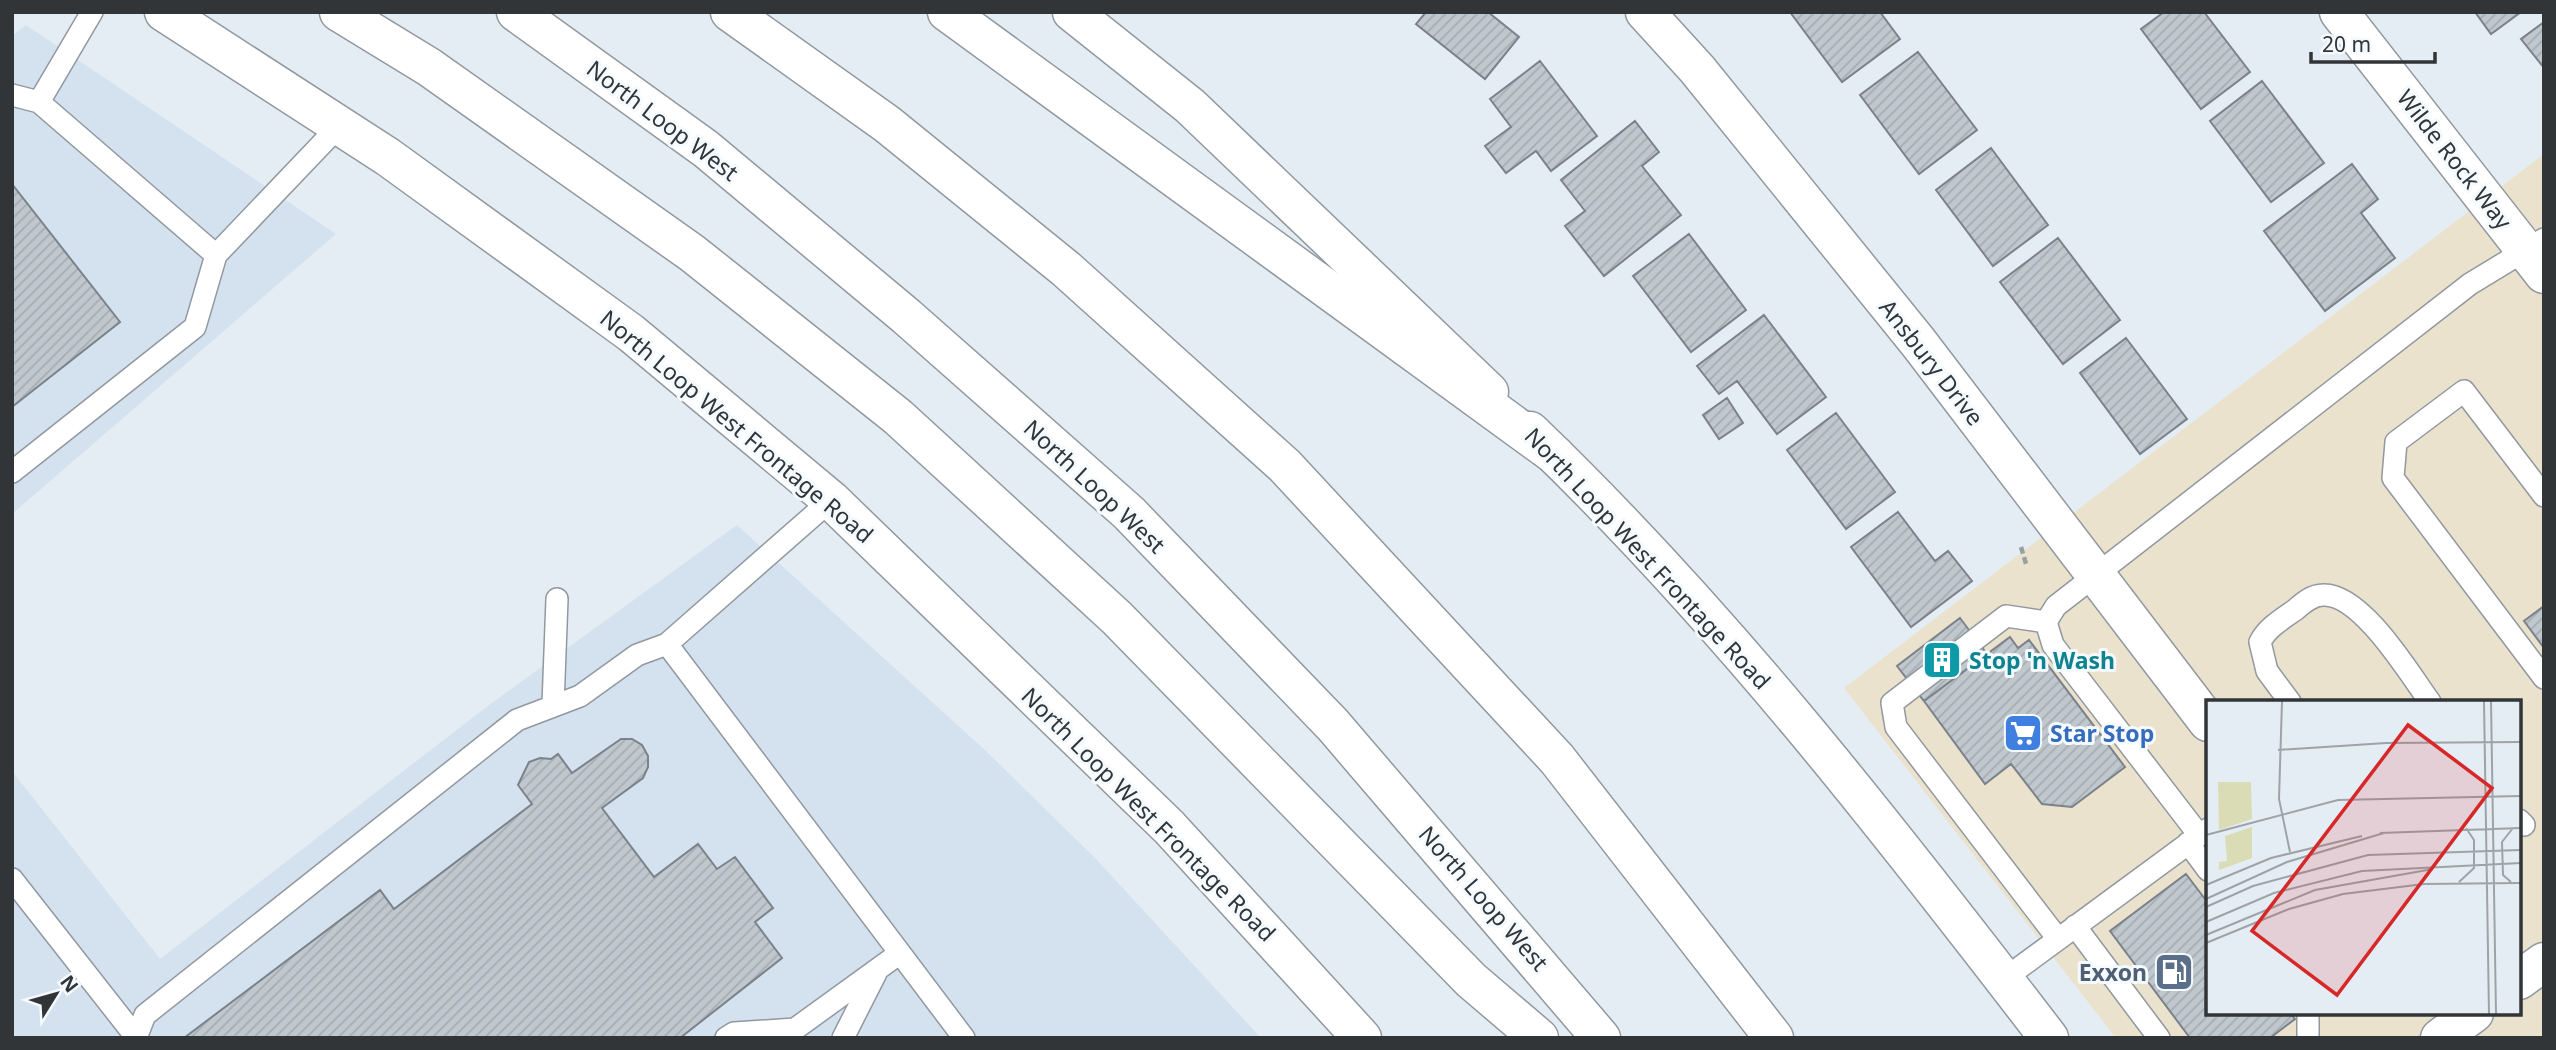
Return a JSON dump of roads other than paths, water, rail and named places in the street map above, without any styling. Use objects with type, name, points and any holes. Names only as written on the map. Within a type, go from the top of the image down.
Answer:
[{"type":"main road","name":"North Loop West Frontage Road","points":[[164,12],[397,164],[631,333],[831,500],[1169,827],[1362,1038]]},
{"type":"main road","points":[[339,12],[429,67],[692,253],[898,417],[1117,618],[1471,980],[1539,1038]]},
{"type":"main road","name":"North Loop West","points":[[516,12],[706,149],[906,316],[1129,513],[1333,725],[1601,1038]]},
{"type":"main road","points":[[730,12],[887,124],[1066,269],[1285,466],[1556,759],[1774,1038]]},
{"type":"main road","points":[[947,12],[1555,455]]},
{"type":"main road","name":"North Loop West Frontage Road","points":[[1072,12],[1190,106],[1555,455],[1671,576],[1794,715],[2049,1038]]},
{"type":"main road","name":"Ansbury Drive","points":[[1645,12],[1697,69],[1918,342],[2206,719]]},
{"type":"main road","name":"Wilde Rock Way","points":[[2339,12],[2538,255]]},
{"type":"main road","points":[[2521,979],[2544,962]]},
{"type":"lane","points":[[39,102],[92,12]]},
{"type":"lane","points":[[12,95],[39,102],[216,255]]},
{"type":"lane","points":[[12,472],[195,327],[216,255],[339,126]]},
{"type":"lane","points":[[2206,863],[2198,836],[2053,646],[2046,622],[2056,606],[2470,284],[2538,255]]},
{"type":"lane","points":[[2544,496],[2464,391],[2396,442],[2393,478],[2544,678]]},
{"type":"lane","points":[[12,879],[136,1037],[145,1015],[517,720],[580,695],[637,654],[667,644],[831,500]]},
{"type":"lane","points":[[2289,700],[2267,671],[2260,642],[2264,633],[2320,594],[2332,595],[2354,606],[2428,700]]},
{"type":"lane","points":[[553,705],[557,599]]},
{"type":"lane","points":[[2046,622],[2006,616],[1892,703],[1896,727],[2067,933],[2159,1038]]},
{"type":"lane","points":[[667,644],[964,1038]]},
{"type":"lane","points":[[2004,979],[2198,836]]},
{"type":"lane","points":[[726,1038],[734,1033],[792,1033],[900,953]]},
{"type":"lane","points":[[843,1038],[878,968]]},
{"type":"lane","points":[[2308,1015],[2308,1038]]},
{"type":"place","name":"Stop 'n Wash","points":[[1942,660]]},
{"type":"place","name":"Star Stop","points":[[2023,733]]},
{"type":"place","name":"Exxon","points":[[2174,972]]}]
